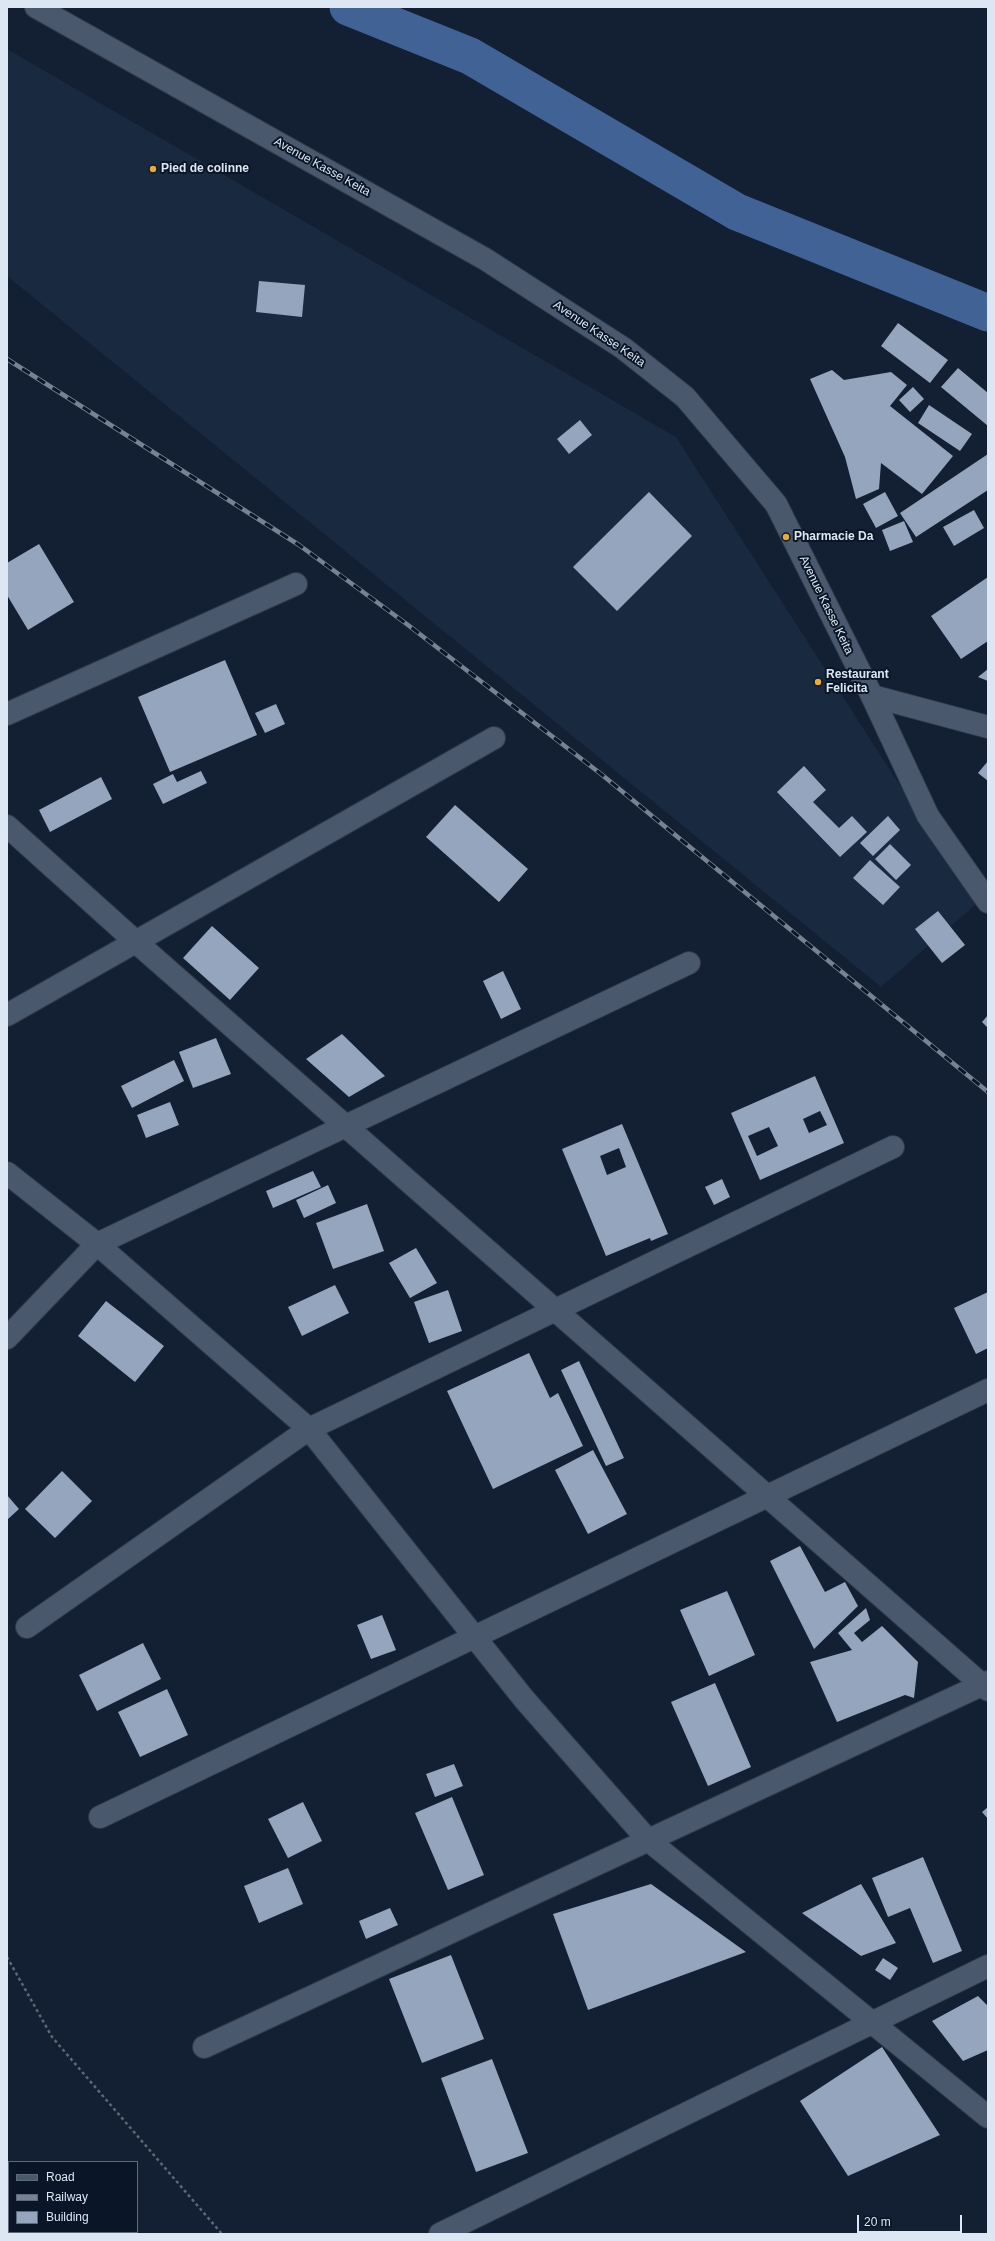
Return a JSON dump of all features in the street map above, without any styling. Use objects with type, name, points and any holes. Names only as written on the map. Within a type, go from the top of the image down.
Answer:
[{"type":"street","name":"Avenue Kasse Keita","points":[[36,7],[485,259],[623,348],[685,397],[776,504],[872,696],[928,816],[988,902]]},
{"type":"street","points":[[7,714],[296,584]]},
{"type":"street","points":[[872,696],[988,727]]},
{"type":"street","points":[[7,1015],[494,738]]},
{"type":"street","points":[[7,826],[136,942],[767,1496],[986,1686],[648,1840],[204,2047]]},
{"type":"street","points":[[7,1338],[97,1244],[689,963]]},
{"type":"street","points":[[28,1627],[309,1429],[893,1147]]},
{"type":"street","points":[[7,1173],[97,1244],[309,1429],[524,1699],[648,1840],[988,2117]]},
{"type":"street","points":[[100,1817],[988,1390]]},
{"type":"street","points":[[440,2234],[988,1966]]},
{"type":"path","points":[[7,1957],[52,2037],[222,2234]]},
{"type":"shaded area","points":[[7,49],[676,437],[976,904],[881,987],[7,276]]},
{"type":"building","points":[[259,281],[305,285],[302,317],[256,312]]},
{"type":"building","points":[[898,323],[948,360],[930,383],[881,346]]},
{"type":"building","points":[[958,368],[988,393],[988,426],[941,387]]},
{"type":"building","points":[[832,370],[844,380],[891,372],[907,385],[890,406],[953,456],[922,494],[881,463],[879,489],[856,499],[845,457],[810,379]]},
{"type":"building","points":[[913,387],[924,399],[910,412],[899,400]]},
{"type":"building","points":[[929,405],[972,434],[960,451],[918,423]]},
{"type":"building","points":[[580,420],[592,435],[569,454],[557,439]]},
{"type":"building","points":[[988,454],[988,490],[916,537],[900,513]]},
{"type":"building","points":[[649,492],[692,536],[617,611],[573,567]]},
{"type":"building","points":[[885,492],[898,516],[876,528],[863,504]]},
{"type":"building","points":[[974,510],[984,528],[954,546],[943,527]]},
{"type":"building","points":[[904,521],[913,542],[890,551],[882,530]]},
{"type":"building","points":[[39,544],[74,602],[28,630],[7,595],[7,563]]},
{"type":"building","points":[[988,577],[988,641],[961,659],[931,616]]},
{"type":"building","points":[[225,660],[257,735],[170,772],[138,697]]},
{"type":"building","points":[[988,669],[988,681],[978,677]]},
{"type":"building","points":[[276,704],[285,724],[265,733],[255,713]]},
{"type":"building","points":[[988,761],[988,781],[978,773]]},
{"type":"building","points":[[804,766],[826,790],[813,802],[839,828],[852,816],[867,832],[840,857],[777,792]]},
{"type":"building","points":[[201,771],[207,783],[163,804],[153,784],[173,774],[177,782]]},
{"type":"building","points":[[101,777],[112,799],[50,832],[39,810]]},
{"type":"building","points":[[455,805],[528,869],[499,902],[426,837]]},
{"type":"building","points":[[888,816],[900,830],[873,856],[860,843]]},
{"type":"building","points":[[890,844],[911,865],[896,880],[875,859]]},
{"type":"building","points":[[870,860],[900,887],[883,905],[853,878]]},
{"type":"building","points":[[938,911],[965,945],[942,963],[915,929]]},
{"type":"building","points":[[212,926],[259,968],[230,1000],[183,958]]},
{"type":"building","points":[[503,971],[521,1009],[501,1019],[483,981]]},
{"type":"building","points":[[988,1015],[988,1028],[982,1022]]},
{"type":"building","points":[[342,1034],[385,1076],[349,1097],[306,1059]]},
{"type":"building","points":[[216,1038],[231,1074],[193,1088],[179,1052]]},
{"type":"building","points":[[174,1060],[184,1081],[132,1108],[121,1086]]},
{"type":"building","points":[[815,1076],[844,1143],[760,1180],[731,1113]],"holes":[[[820,1111],[827,1125],[809,1133],[803,1119]],[[769,1127],[778,1146],[757,1156],[748,1136]]]},
{"type":"building","points":[[170,1102],[179,1125],[146,1138],[137,1115]]},
{"type":"building","points":[[622,1124],[668,1234],[651,1241],[650,1238],[606,1256],[562,1149]],"holes":[[[619,1148],[626,1167],[607,1175],[600,1156]]]},
{"type":"building","points":[[313,1171],[321,1187],[273,1208],[266,1191]]},
{"type":"building","points":[[722,1179],[730,1197],[714,1205],[705,1187]]},
{"type":"building","points":[[328,1185],[336,1203],[304,1218],[296,1200]]},
{"type":"building","points":[[367,1204],[384,1251],[333,1269],[316,1223]]},
{"type":"building","points":[[416,1248],[437,1283],[410,1298],[389,1263]]},
{"type":"building","points":[[335,1285],[349,1313],[302,1336],[288,1307]]},
{"type":"building","points":[[448,1290],[462,1331],[429,1343],[414,1302]]},
{"type":"building","points":[[988,1292],[988,1348],[976,1354],[954,1308]]},
{"type":"building","points":[[106,1301],[164,1346],[135,1382],[78,1336]]},
{"type":"building","points":[[529,1353],[550,1398],[558,1393],[583,1446],[493,1489],[447,1391]]},
{"type":"building","points":[[579,1361],[624,1458],[606,1466],[561,1370]]},
{"type":"building","points":[[593,1450],[627,1514],[588,1534],[555,1470]]},
{"type":"building","points":[[62,1471],[92,1501],[55,1538],[25,1509]]},
{"type":"building","points":[[7,1495],[19,1509],[7,1520]]},
{"type":"building","points":[[800,1546],[825,1592],[845,1582],[858,1606],[814,1649],[770,1561]]},
{"type":"building","points":[[727,1591],[755,1655],[709,1676],[680,1610]]},
{"type":"building","points":[[866,1608],[870,1620],[854,1633],[862,1642],[882,1626],[918,1662],[914,1698],[905,1695],[837,1722],[810,1662],[852,1650],[838,1633]]},
{"type":"building","points":[[382,1615],[396,1650],[371,1659],[357,1625]]},
{"type":"building","points":[[143,1643],[161,1679],[97,1711],[79,1675]]},
{"type":"building","points":[[715,1683],[751,1767],[708,1786],[671,1702]]},
{"type":"building","points":[[167,1689],[188,1735],[140,1757],[118,1712]]},
{"type":"building","points":[[454,1764],[463,1786],[435,1797],[426,1774]]},
{"type":"building","points":[[452,1797],[484,1875],[448,1890],[415,1813]]},
{"type":"building","points":[[303,1802],[322,1841],[288,1858],[268,1819]]},
{"type":"building","points":[[988,1807],[988,1819],[982,1812]]},
{"type":"building","points":[[923,1857],[962,1951],[933,1963],[910,1908],[888,1917],[872,1878]]},
{"type":"building","points":[[288,1868],[303,1904],[259,1923],[244,1886]]},
{"type":"building","points":[[651,1884],[746,1952],[588,2010],[553,1914]]},
{"type":"building","points":[[861,1884],[896,1943],[861,1956],[802,1913]]},
{"type":"building","points":[[390,1908],[398,1925],[366,1939],[359,1921]]},
{"type":"building","points":[[451,1955],[484,2039],[422,2063],[389,1979]]},
{"type":"building","points":[[883,1958],[898,1968],[890,1980],[875,1970]]},
{"type":"building","points":[[978,1996],[988,2006],[988,2050],[963,2061],[932,2021]]},
{"type":"building","points":[[882,2047],[940,2135],[848,2176],[800,2101]]},
{"type":"building","points":[[492,2059],[528,2153],[476,2172],[441,2078]]},
{"type":"waterway","points":[[348,7],[470,56],[737,212],[988,313]]},
{"type":"railway","points":[[7,359],[299,545],[408,625],[601,774],[988,1092]]},
{"type":"place","name":"Pied de colinne","points":[[153,169]]},
{"type":"place","name":"Pharmacie Da","points":[[786,537]]},
{"type":"place","name":"Restaurant Felicita","points":[[818,682]]}]
